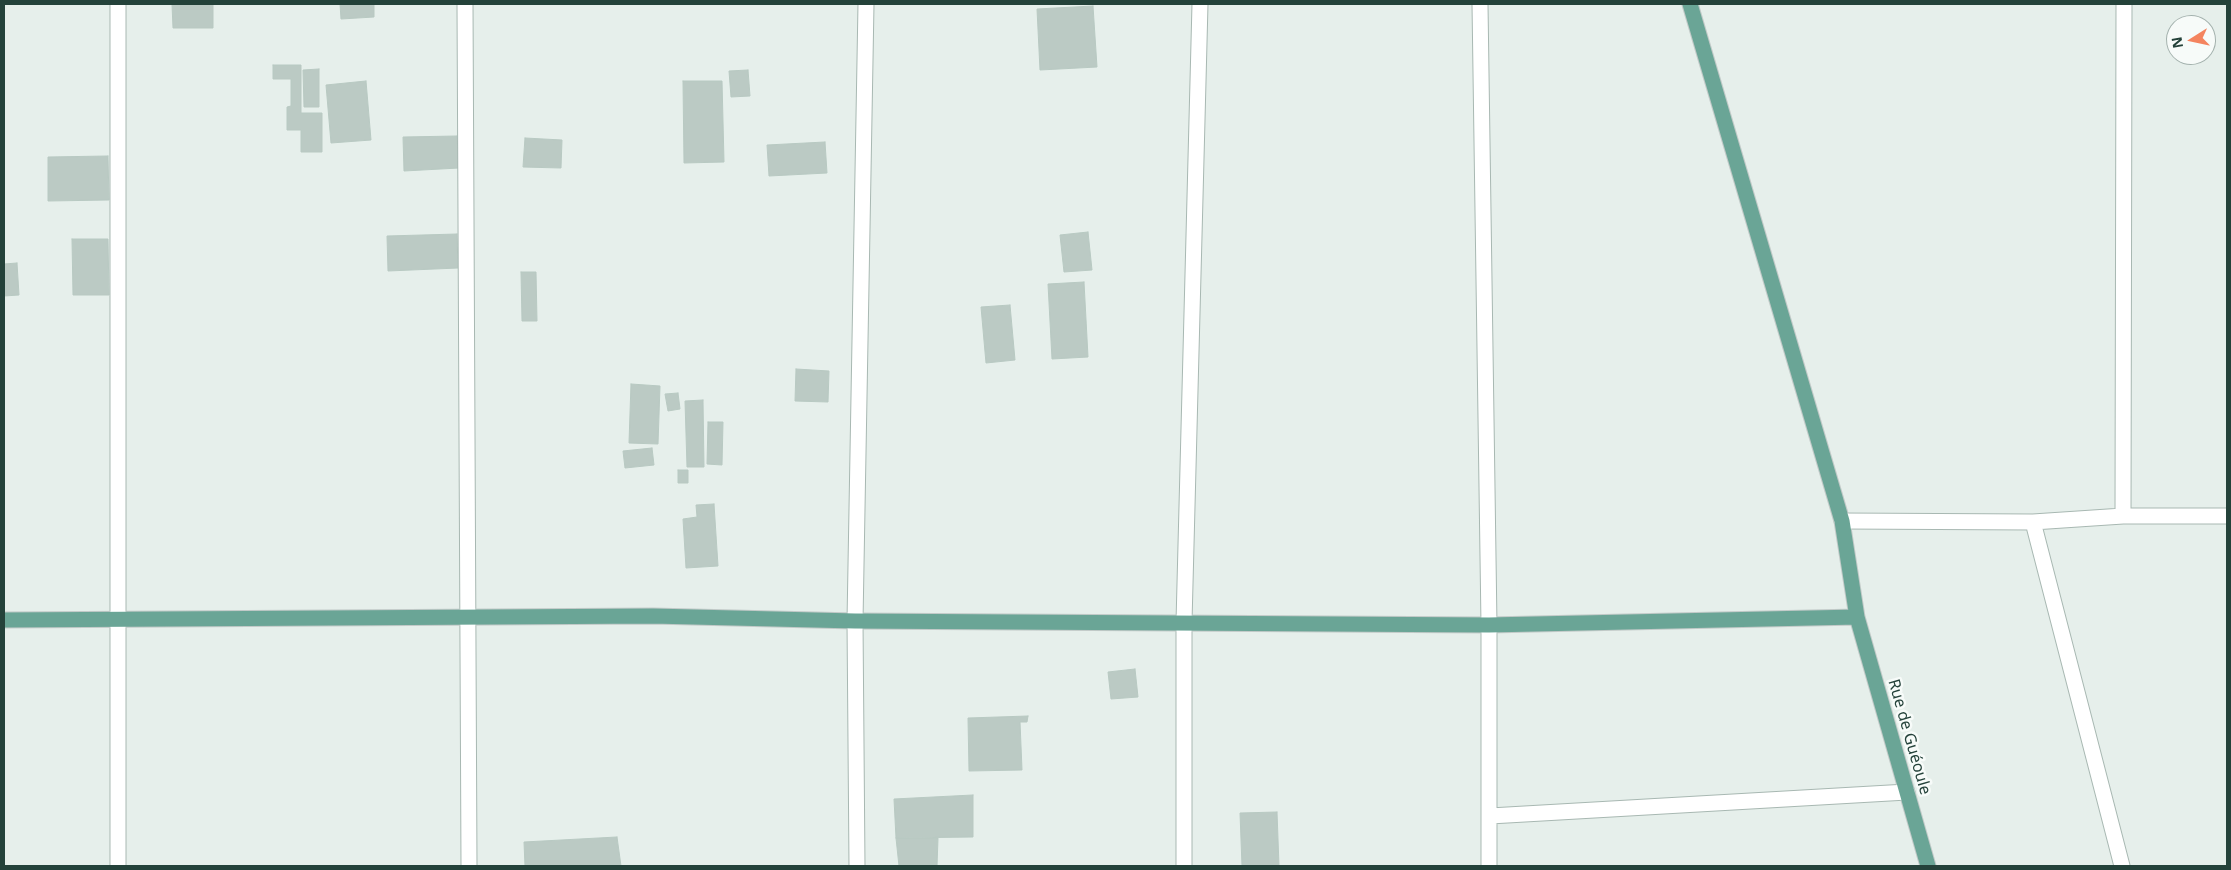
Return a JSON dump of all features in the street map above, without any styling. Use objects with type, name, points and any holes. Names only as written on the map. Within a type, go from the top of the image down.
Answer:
[{"type":"main road","name":"Rue de Guéoule","points":[[1690,4],[1842,521],[1857,617],[1928,866]]},
{"type":"main road","points":[[4,620],[653,616],[855,621],[1489,625],[1857,617]]},
{"type":"street","points":[[118,4],[118,866]]},
{"type":"street","points":[[465,4],[469,866]]},
{"type":"street","points":[[857,866],[855,621],[866,4]]},
{"type":"street","points":[[1184,866],[1184,622],[1200,4]]},
{"type":"street","points":[[1480,4],[1489,625],[1489,866]]},
{"type":"street","points":[[2123,516],[2124,4]]},
{"type":"street","points":[[1842,521],[2033,522],[2123,516],[2227,516]]},
{"type":"street","points":[[2033,522],[2122,866]]},
{"type":"street","points":[[1490,816],[1907,792]]},
{"type":"building","points":[[172,4],[213,4],[213,28],[173,28]]},
{"type":"building","points":[[340,4],[374,4],[374,17],[341,19]]},
{"type":"building","points":[[1093,6],[1097,67],[1040,70],[1037,9]]},
{"type":"building","points":[[273,65],[301,65],[301,113],[322,113],[322,152],[301,152],[301,130],[287,130],[287,107],[291,106],[291,79],[273,79]]},
{"type":"building","points":[[319,69],[319,107],[304,107],[303,70]]},
{"type":"building","points":[[748,70],[750,96],[731,97],[729,71]]},
{"type":"building","points":[[366,81],[371,140],[331,143],[326,85]]},
{"type":"building","points":[[683,81],[722,81],[724,162],[684,163]]},
{"type":"building","points":[[457,136],[459,168],[404,171],[403,137]]},
{"type":"building","points":[[525,138],[562,140],[561,168],[523,167]]},
{"type":"building","points":[[825,142],[827,173],[769,176],[767,145]]},
{"type":"building","points":[[108,156],[109,200],[48,201],[48,157]]},
{"type":"building","points":[[1088,232],[1092,270],[1064,272],[1060,235]]},
{"type":"building","points":[[457,234],[458,268],[388,271],[387,236]]},
{"type":"building","points":[[72,239],[108,239],[109,295],[73,295]]},
{"type":"building","points":[[17,263],[19,295],[4,296],[4,264]]},
{"type":"building","points":[[521,272],[536,272],[537,321],[522,321]]},
{"type":"building","points":[[1084,282],[1088,357],[1052,359],[1048,284]]},
{"type":"building","points":[[1010,305],[1015,360],[986,363],[981,307]]},
{"type":"building","points":[[796,369],[829,371],[828,402],[795,401]]},
{"type":"building","points":[[631,384],[660,386],[658,444],[629,443]]},
{"type":"building","points":[[678,393],[680,409],[668,411],[665,394]]},
{"type":"building","points":[[703,400],[704,467],[687,467],[685,401]]},
{"type":"building","points":[[708,422],[723,422],[722,465],[707,464]]},
{"type":"building","points":[[652,448],[654,465],[625,468],[623,451]]},
{"type":"building","points":[[678,470],[688,470],[688,483],[678,483]]},
{"type":"building","points":[[714,504],[718,566],[686,568],[683,519],[697,517],[696,505]]},
{"type":"building","points":[[1135,669],[1138,697],[1111,699],[1108,672]]},
{"type":"building","points":[[1028,716],[1027,722],[1020,722],[1022,770],[969,771],[968,718]]},
{"type":"building","points":[[973,795],[973,837],[896,838],[894,799]]},
{"type":"building","points":[[1277,812],[1279,866],[1242,866],[1240,813]]},
{"type":"building","points":[[617,837],[621,866],[525,866],[524,842]]},
{"type":"building","points":[[896,838],[938,838],[937,866],[899,866]]}]
